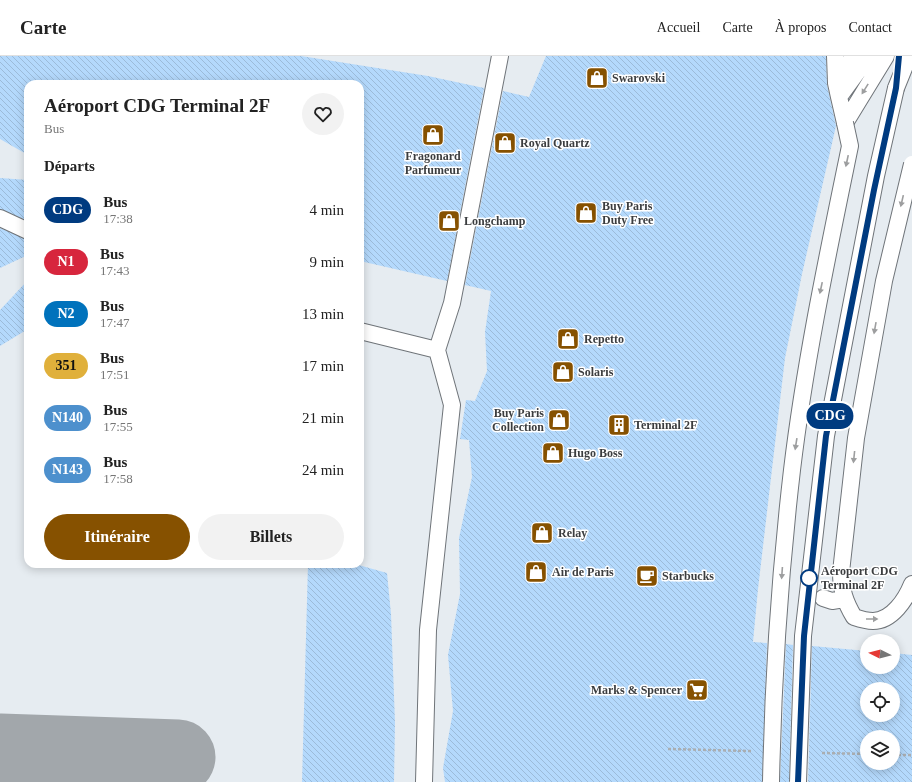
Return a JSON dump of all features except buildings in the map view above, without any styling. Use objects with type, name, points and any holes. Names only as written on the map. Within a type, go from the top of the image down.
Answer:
[{"type":"lane","points":[[424,782],[428,630],[452,405],[437,350],[452,303],[500,56]]},
{"type":"lane","points":[[771,782],[777,644],[792,469],[816,312],[850,146],[837,90],[835,56]]},
{"type":"lane","points":[[837,90],[853,56]]},
{"type":"lane","points":[[837,90],[869,56]]},
{"type":"lane","points":[[845,123],[886,56]]},
{"type":"lane","points":[[798,782],[804,636],[826,436],[875,183],[896,88],[898,56]]},
{"type":"lane","points":[[896,88],[909,56]]},
{"type":"lane","points":[[912,164],[884,281],[856,438],[841,572],[841,586],[844,599],[854,617],[874,621],[889,616],[907,597],[912,584]]},
{"type":"lane","points":[[0,218],[24,229]]},
{"type":"lane","points":[[364,332],[437,350]]},
{"type":"lane","points":[[823,598],[832,601],[844,599]]},
{"type":"path","points":[[668,749],[749,751]]},
{"type":"path","points":[[900,755],[912,755]]},
{"type":"taxiway","points":[[0,751],[178,757]]},
{"type":"bus line","name":"CDG","points":[[798,782],[804,636],[813,542],[826,436],[844,338],[896,88],[897,61],[899,56]]},
{"type":"place","name":"Swarovski","points":[[597,78]]},
{"type":"place","name":"Fragonard Parfumeur","points":[[433,135]]},
{"type":"place","name":"Royal Quartz","points":[[505,143]]},
{"type":"place","name":"Buy Paris Duty Free","points":[[586,213]]},
{"type":"place","name":"Longchamp","points":[[449,221]]},
{"type":"place","name":"Repetto","points":[[568,339]]},
{"type":"place","name":"Solaris","points":[[563,372]]},
{"type":"place","name":"Buy Paris Collection","points":[[559,420]]},
{"type":"place","name":"Terminal 2F","points":[[619,425]]},
{"type":"place","name":"Hugo Boss","points":[[553,453]]},
{"type":"place","name":"Relay","points":[[542,533]]},
{"type":"place","name":"Air de Paris","points":[[536,572]]},
{"type":"place","name":"Starbucks","points":[[647,576]]},
{"type":"place","name":"Aéroport CDG Terminal 2F","points":[[809,578]]},
{"type":"place","name":"Marks & Spencer","points":[[697,690]]}]
